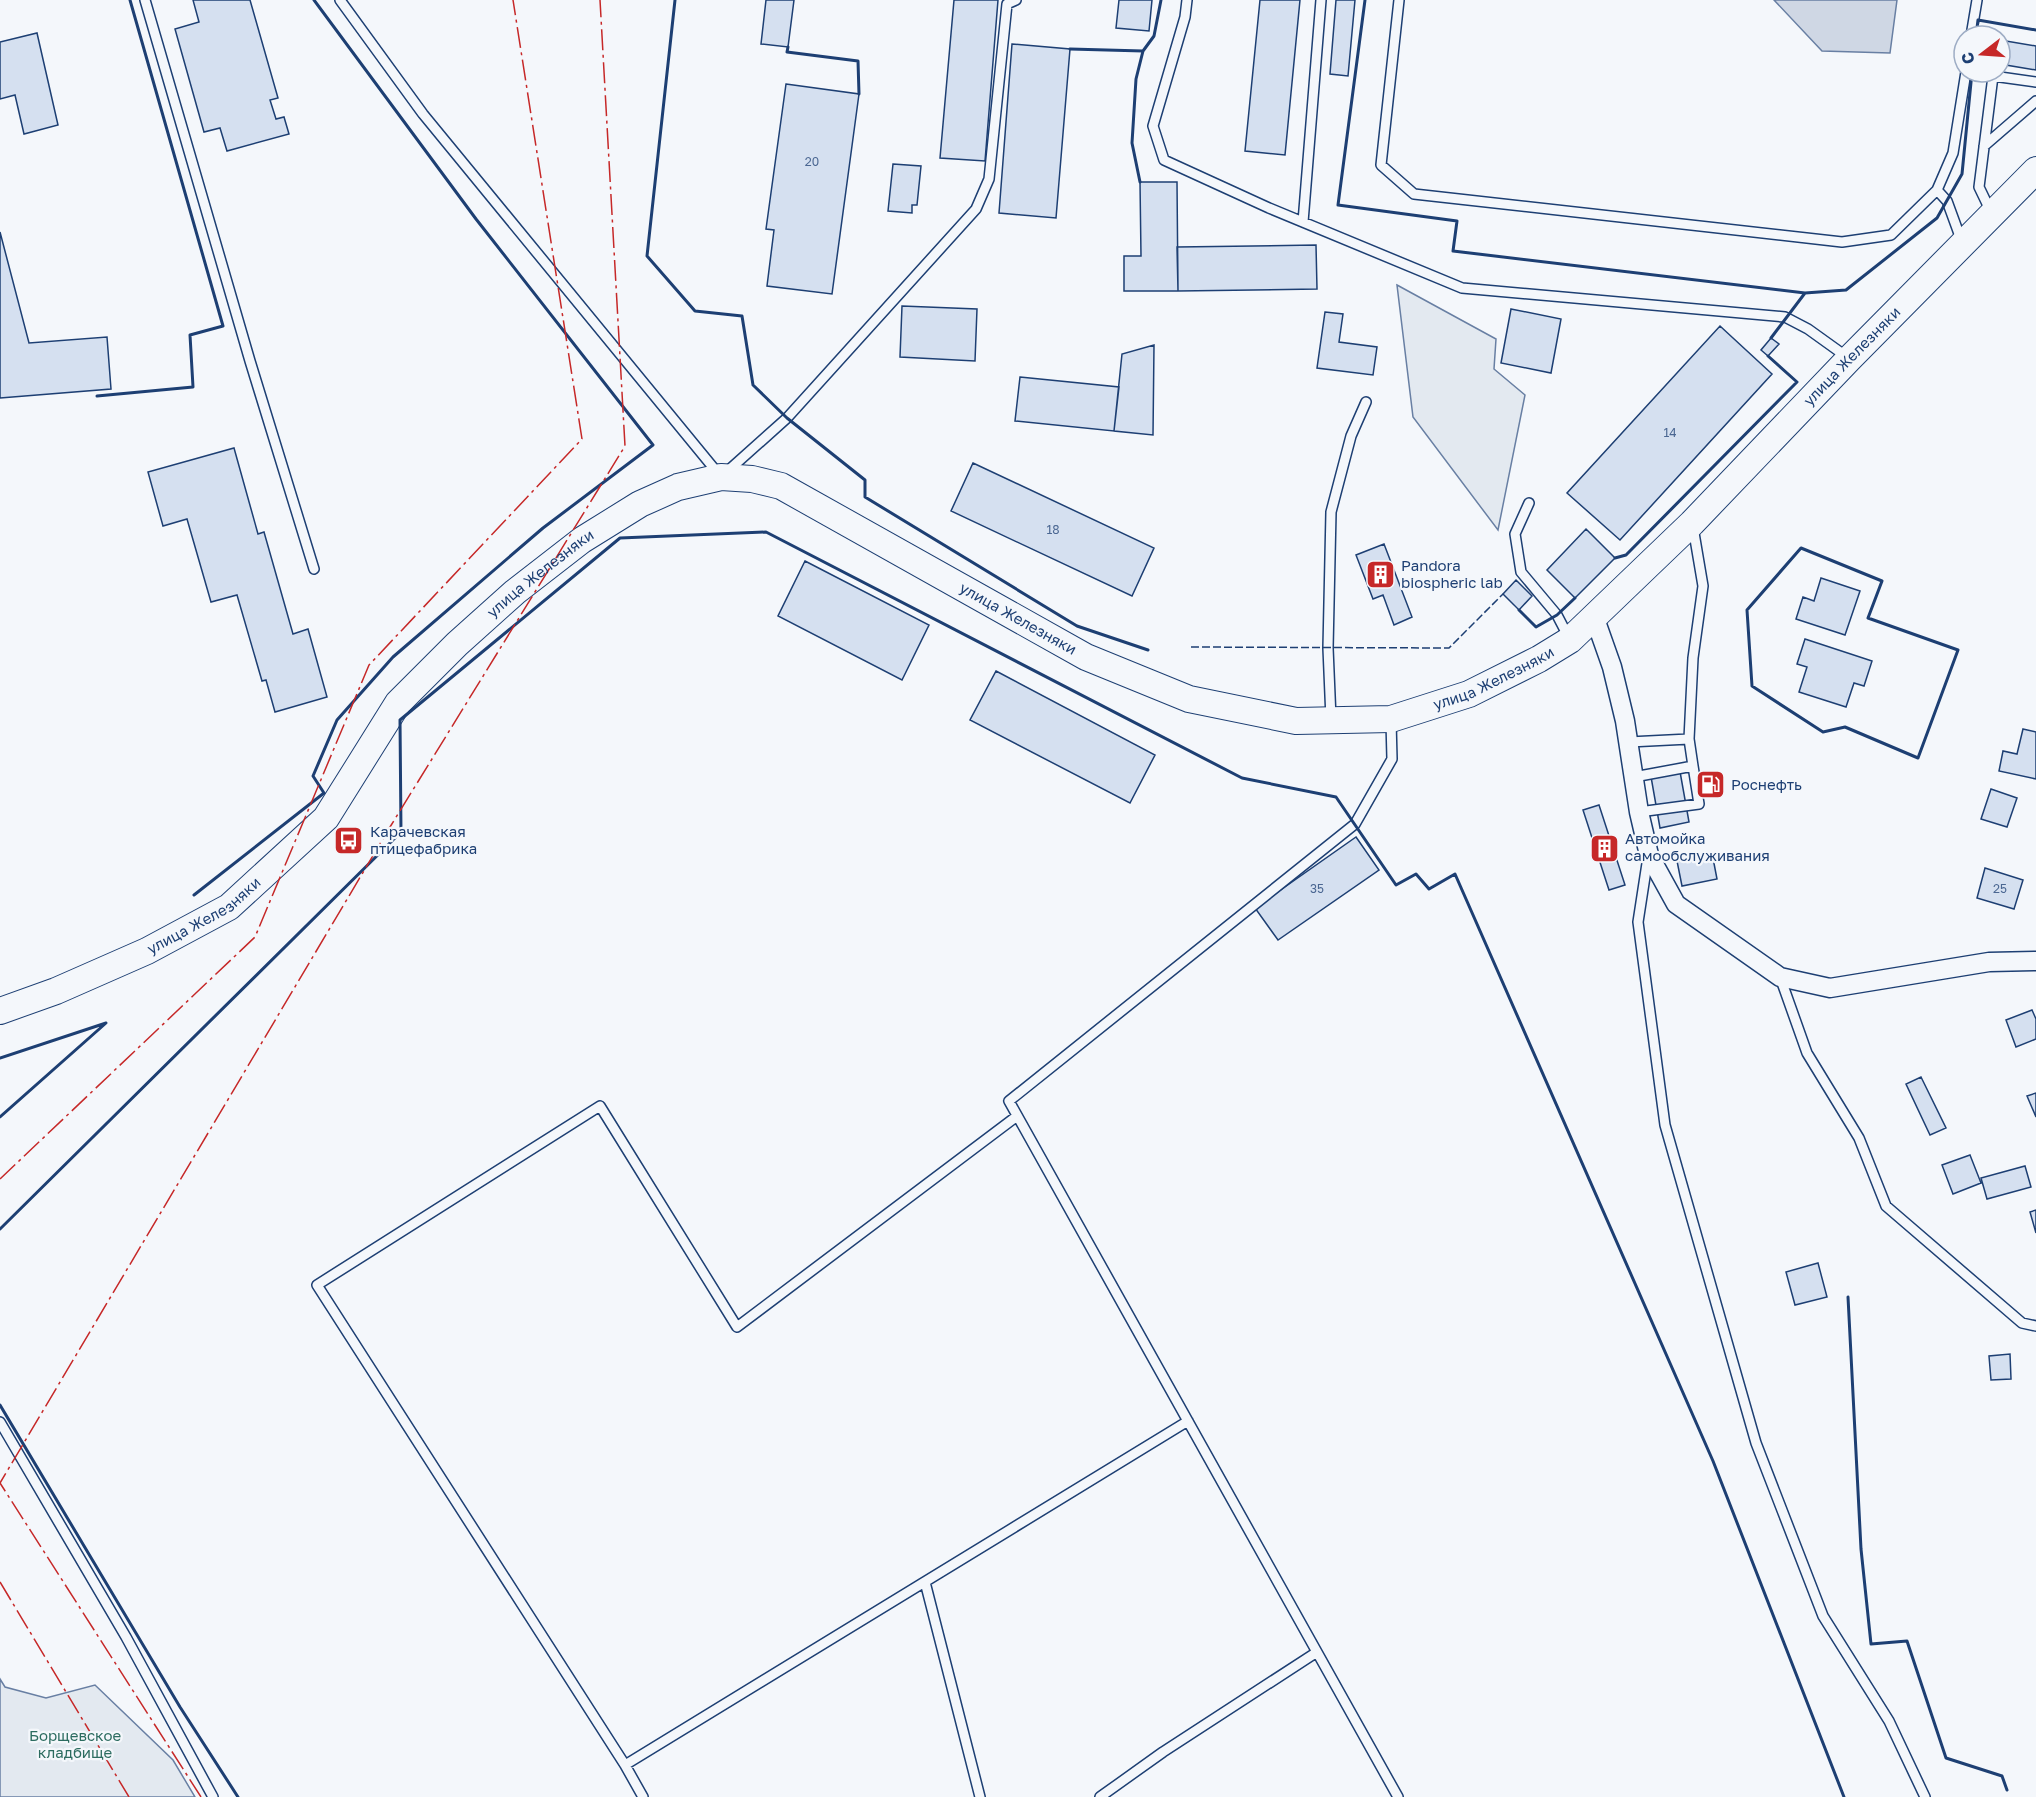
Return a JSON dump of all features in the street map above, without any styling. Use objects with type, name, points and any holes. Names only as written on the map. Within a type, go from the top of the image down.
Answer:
[{"type":"street","name":"улица Железняки","points":[[0,1011],[56,991],[147,951],[229,907],[326,818],[398,703],[457,644],[516,592],[582,540],[640,504],[678,487],[721,477],[752,479],[781,486],[1086,657],[1189,699],[1296,721],[1331,721],[1391,719],[1469,694],[1539,659],[1570,640],[1692,522],[2036,170]]},
{"type":"street","points":[[1594,616],[1612,667],[1629,742],[1639,812],[1649,855],[1676,904],[1780,977],[1830,988],[1989,962],[2036,961]]},
{"type":"lane","points":[[145,0],[250,361],[315,568]]},
{"type":"lane","points":[[340,0],[423,114],[721,477],[788,418],[976,209],[989,179],[1007,4],[1016,0]]},
{"type":"lane","points":[[1187,0],[1185,17],[1153,126],[1164,160],[1303,222],[1462,288],[1785,317],[1808,329],[1850,359]]},
{"type":"lane","points":[[1303,222],[1321,0]]},
{"type":"lane","points":[[1399,0],[1381,165],[1414,194],[1842,242],[1891,235],[1938,189],[1953,153],[1964,84]]},
{"type":"lane","points":[[1973,24],[1977,0]]},
{"type":"lane","points":[[1992,214],[1979,187],[1993,76],[2036,81]]},
{"type":"lane","points":[[1984,146],[2036,101]]},
{"type":"lane","points":[[1938,189],[1947,201],[1963,244]]},
{"type":"lane","points":[[1331,721],[1328,648],[1331,512],[1352,436],[1366,402]]},
{"type":"lane","points":[[1529,503],[1515,534],[1521,572],[1557,615],[1570,640]]},
{"type":"lane","points":[[1639,812],[1700,804],[1689,739],[1694,658],[1703,586],[1692,522]]},
{"type":"lane","points":[[1391,719],[1392,759],[1354,824],[1009,1101],[1398,1797]]},
{"type":"lane","points":[[1629,742],[1689,739]]},
{"type":"lane","points":[[1634,777],[1693,766]]},
{"type":"lane","points":[[1649,855],[1638,922],[1665,1125],[1756,1443],[1823,1616],[1889,1721],[1925,1797]]},
{"type":"lane","points":[[1780,977],[1807,1053],[1859,1138],[1886,1206],[2022,1323],[2036,1326]]},
{"type":"lane","points":[[643,1797],[625,1765],[317,1285],[600,1106],[737,1327],[1017,1116]]},
{"type":"lane","points":[[625,1765],[1188,1421]]},
{"type":"lane","points":[[0,1422],[126,1637],[213,1797]]},
{"type":"lane","points":[[925,1582],[980,1797]]},
{"type":"lane","points":[[1100,1797],[1163,1752],[1317,1652]]},
{"type":"green space","points":[[1397,285],[1496,339],[1494,369],[1525,395],[1498,530],[1413,417]]},
{"type":"green space","name":"Борщевское кладбище","points":[[0,1679],[5,1687],[46,1698],[95,1685],[173,1760],[195,1797],[0,1797]]},
{"type":"shaded area","points":[[1774,0],[1897,0],[1890,53],[1822,51]]},
{"type":"building","points":[[193,0],[250,0],[278,98],[270,100],[276,119],[284,117],[289,134],[227,151],[220,128],[204,132],[175,29],[199,22]]},
{"type":"building","points":[[766,0],[794,0],[788,47],[761,44]]},
{"type":"building","points":[[954,0],[998,0],[985,161],[940,158]]},
{"type":"building","points":[[1119,0],[1152,0],[1149,31],[1116,28]]},
{"type":"building","points":[[1260,0],[1300,0],[1285,155],[1245,151]]},
{"type":"building","points":[[1336,0],[1355,0],[1348,76],[1330,74]]},
{"type":"building","points":[[37,33],[58,125],[24,134],[15,95],[0,99],[0,42]]},
{"type":"building","points":[[2012,42],[2036,46],[2036,70],[2012,66]]},
{"type":"building","points":[[1012,44],[1070,49],[1056,218],[999,213]]},
{"type":"building","points":[[786,84],[859,94],[832,294],[767,286],[774,230],[766,229]]},
{"type":"building","points":[[893,164],[921,166],[917,205],[912,205],[912,213],[888,211]]},
{"type":"building","points":[[1140,182],[1177,182],[1178,291],[1124,291],[1124,256],[1141,256]]},
{"type":"building","points":[[0,232],[29,343],[107,337],[111,389],[0,398]]},
{"type":"building","points":[[1316,245],[1317,289],[1178,291],[1177,247]]},
{"type":"building","points":[[902,306],[977,309],[975,361],[900,357]]},
{"type":"building","points":[[1511,309],[1561,319],[1551,373],[1501,363]]},
{"type":"building","points":[[1325,312],[1343,314],[1339,342],[1377,347],[1373,375],[1317,368]]},
{"type":"building","points":[[1720,326],[1772,374],[1620,540],[1567,493]]},
{"type":"building","points":[[1771,338],[1779,344],[1768,356],[1761,350]]},
{"type":"building","points":[[1154,345],[1153,435],[1114,431],[1122,354]]},
{"type":"building","points":[[1020,377],[1119,387],[1114,431],[1015,421]]},
{"type":"building","points":[[234,448],[258,534],[264,532],[293,634],[308,629],[327,697],[275,712],[266,680],[262,681],[237,595],[211,602],[187,519],[163,526],[148,472]]},
{"type":"building","points":[[973,463],[1154,548],[1132,596],[951,511]]},
{"type":"building","points":[[1586,529],[1615,558],[1575,598],[1547,570]]},
{"type":"building","name":"Pandora biospheric lab","points":[[1384,544],[1412,617],[1394,625],[1383,595],[1373,599],[1356,555]]},
{"type":"building","points":[[805,561],[929,625],[902,680],[778,616]]},
{"type":"building","points":[[1821,578],[1860,591],[1845,635],[1796,619],[1803,597],[1814,601]]},
{"type":"building","points":[[1516,580],[1532,596],[1519,610],[1503,594]]},
{"type":"building","points":[[1805,639],[1872,661],[1864,686],[1854,683],[1846,707],[1799,692],[1807,667],[1797,664]]},
{"type":"building","points":[[996,671],[1155,755],[1130,803],[970,720]]},
{"type":"building","points":[[2023,729],[2036,732],[2036,779],[1999,771],[2003,751],[2017,754]]},
{"type":"building","points":[[1679,766],[1689,822],[1660,828],[1650,771]]},
{"type":"building","points":[[1991,789],[2017,798],[2007,827],[1981,819]]},
{"type":"building","name":"Автомойка самообслуживания","points":[[1599,805],[1625,885],[1609,890],[1583,810]]},
{"type":"building","points":[[1356,837],[1379,870],[1278,940],[1255,908]]},
{"type":"building","points":[[1712,853],[1717,879],[1682,886],[1677,861]]},
{"type":"building","points":[[1985,868],[2023,880],[2014,909],[1977,898]]},
{"type":"building","points":[[2032,1010],[2036,1019],[2036,1039],[2016,1047],[2006,1020]]},
{"type":"building","points":[[1921,1077],[1946,1128],[1930,1135],[1906,1084]]},
{"type":"building","points":[[2036,1093],[2036,1117],[2027,1096]]},
{"type":"building","points":[[1970,1155],[1981,1183],[1953,1194],[1942,1165]]},
{"type":"building","points":[[2025,1166],[2031,1187],[1987,1199],[1981,1178]]},
{"type":"building","points":[[2036,1210],[2036,1233],[2030,1212]]},
{"type":"building","points":[[1818,1263],[1827,1297],[1795,1305],[1786,1272]]},
{"type":"building","points":[[2010,1354],[2011,1379],[1991,1380],[1989,1356]]},
{"type":"fence","points":[[1191,647],[1449,648],[1503,594]]},
{"type":"wall","points":[[97,396],[193,387],[190,335],[223,326],[130,0]]},
{"type":"wall","points":[[194,895],[324,793],[313,776],[337,720],[393,657],[543,528],[653,445],[476,219],[314,0]]},
{"type":"wall","points":[[675,0],[647,256],[695,311],[742,316],[753,385],[787,418],[865,480],[865,497],[1077,626],[1148,650]]},
{"type":"wall","points":[[1143,51],[1154,36],[1161,0]]},
{"type":"wall","points":[[1365,0],[1338,205],[1457,221],[1453,251],[1805,293]]},
{"type":"wall","points":[[1978,24],[1978,20],[2001,24]]},
{"type":"wall","points":[[2012,26],[2036,30]]},
{"type":"wall","points":[[788,47],[787,52],[858,61],[859,94]]},
{"type":"wall","points":[[1070,49],[1143,51],[1136,79],[1132,143],[1140,182]]},
{"type":"wall","points":[[1771,338],[1805,293],[1846,290],[1937,218],[1962,174],[1971,84]]},
{"type":"wall","points":[[1615,558],[1626,555],[1797,382],[1768,356]]},
{"type":"wall","points":[[0,1229],[401,832],[400,720],[620,538],[766,532],[1242,778],[1336,797],[1396,885],[1416,874],[1429,889],[1455,874],[1713,1461],[1844,1797]]},
{"type":"wall","points":[[1801,548],[1882,581],[1868,618],[1958,650],[1918,758],[1845,727],[1823,732],[1752,686],[1747,610],[1801,548]]},
{"type":"wall","points":[[1519,610],[1536,627],[1557,615],[1575,598]]},
{"type":"wall","points":[[0,1058],[106,1023],[0,1117]]},
{"type":"wall","points":[[1848,1297],[1861,1549],[1871,1644],[1907,1641],[1946,1758],[2002,1776],[2007,1790]]},
{"type":"wall","points":[[0,1405],[180,1707],[238,1797]]},
{"type":"power","points":[[0,1179],[255,937],[369,665],[582,439],[513,0]]},
{"type":"power","points":[[201,1797],[0,1483],[390,827],[625,446],[600,0]]},
{"type":"power","points":[[0,1582],[129,1797]]},
{"type":"place","name":"Pandora biospheric lab","points":[[1380,575]]},
{"type":"place","name":"Роснефть","points":[[1710,785]]},
{"type":"place","name":"Карачевская птицефабрика","points":[[349,841]]},
{"type":"place","name":"Автомойка самообслуживания","points":[[1604,848]]}]
